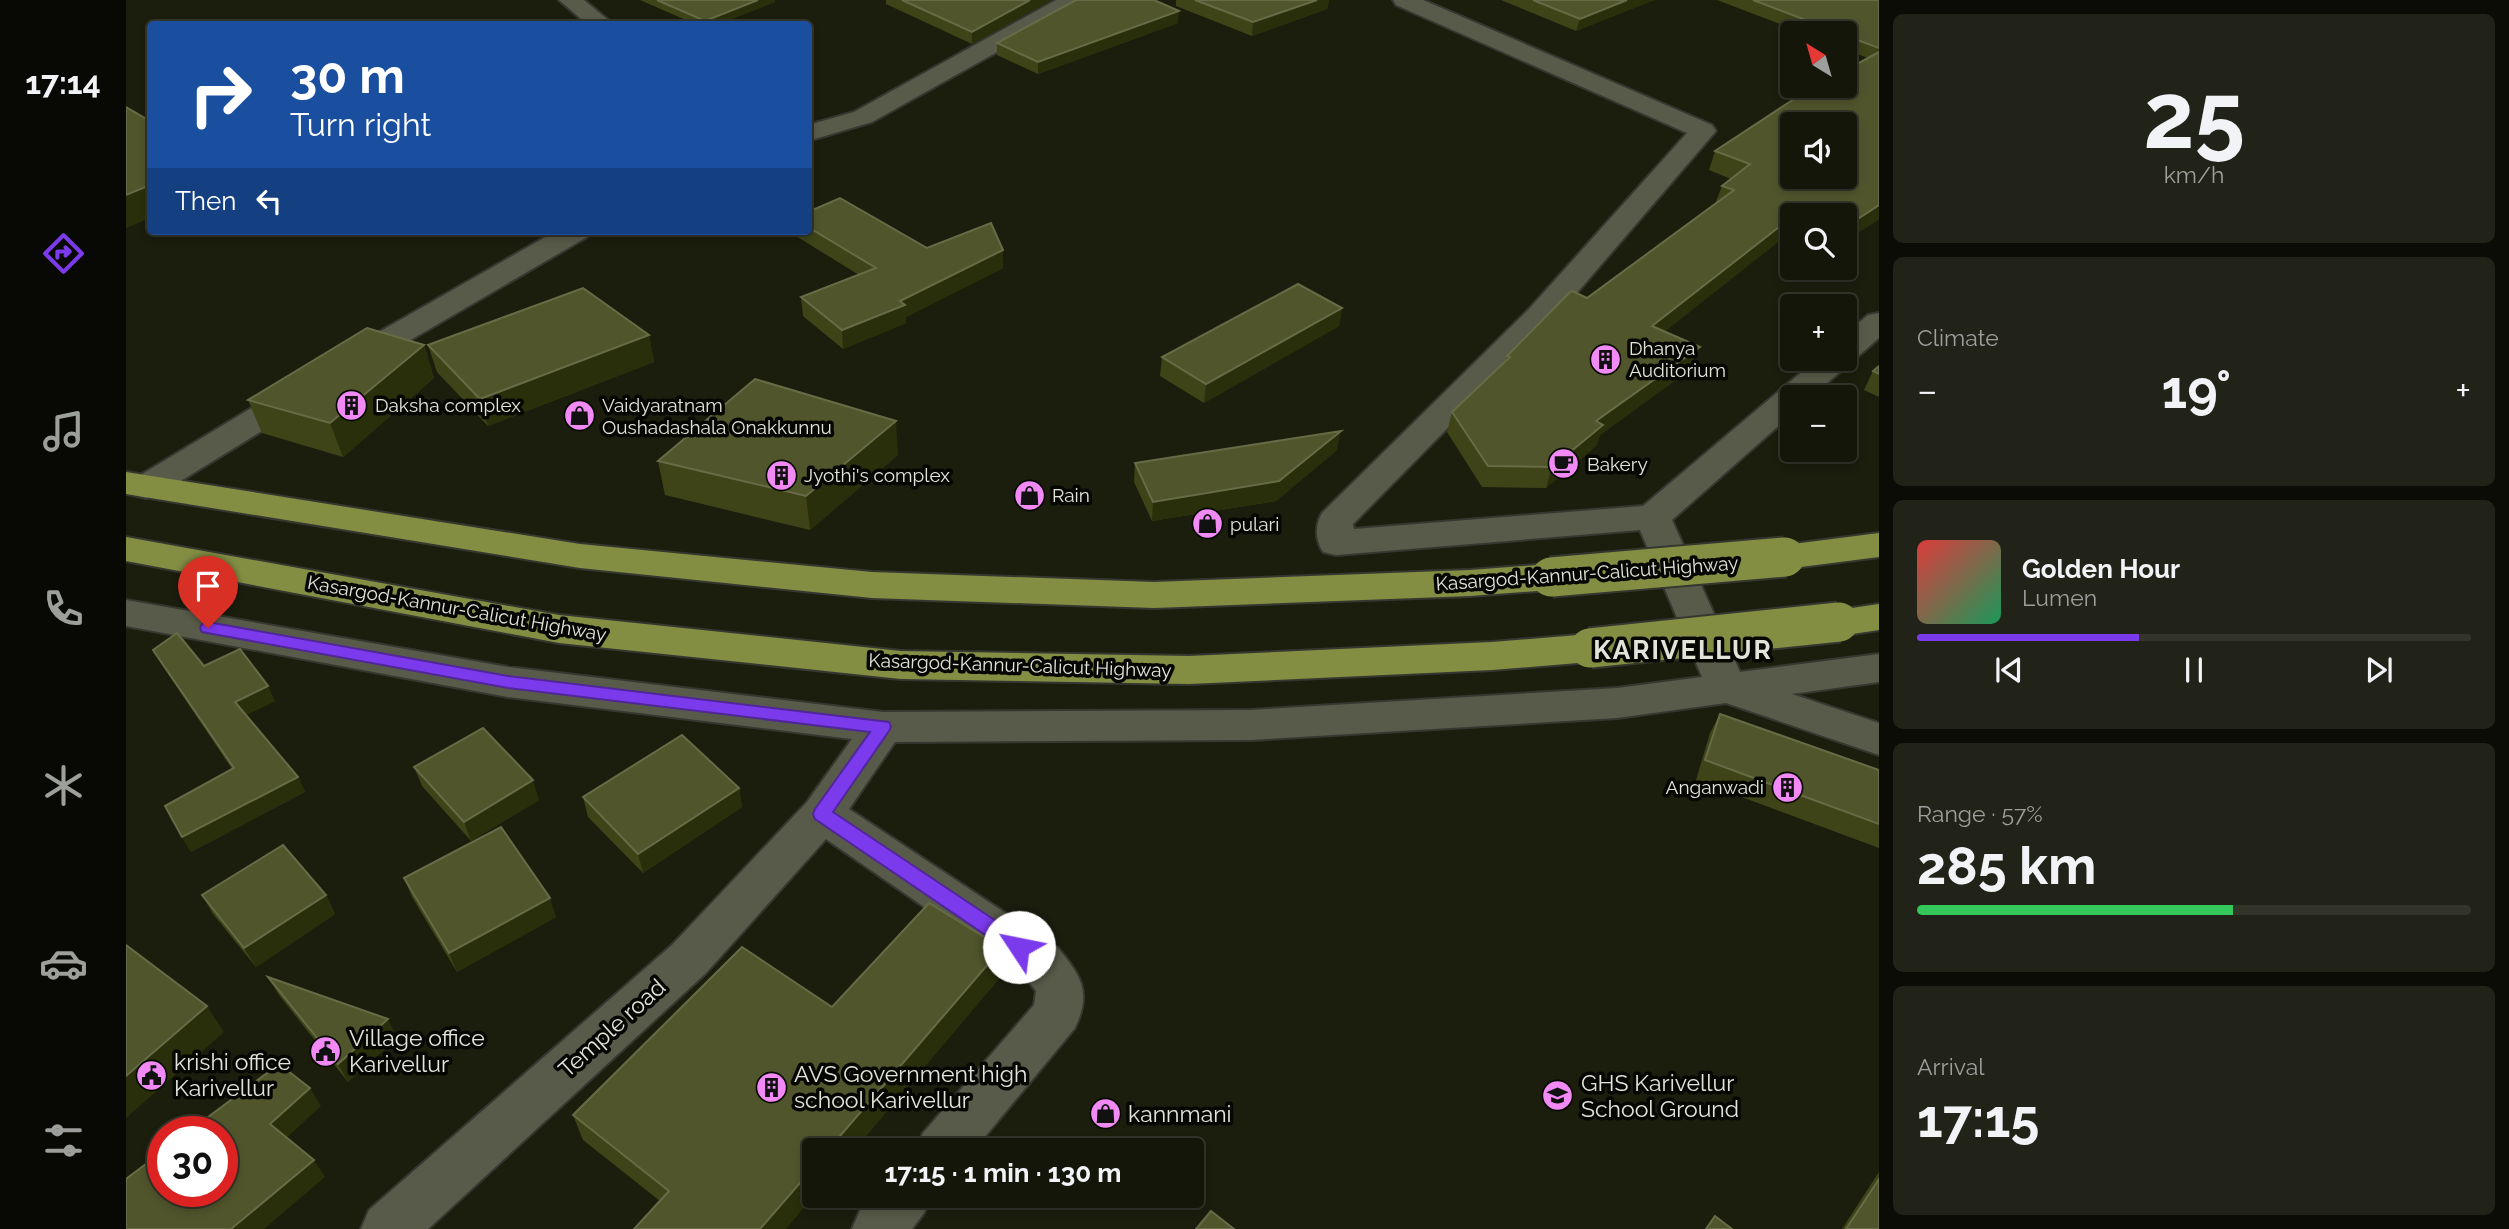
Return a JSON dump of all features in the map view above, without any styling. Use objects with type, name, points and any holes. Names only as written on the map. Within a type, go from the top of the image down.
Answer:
[{"type":"highway","name":"Kasargod-Kannur-Calicut Highway","points":[[136,485],[580,556],[872,585],[1154,595],[1470,583],[1785,557],[1879,545]]},
{"type":"highway","name":"Kasargod-Kannur-Calicut Highway","points":[[126,550],[559,629],[901,665],[1189,670],[1492,656],[1879,617]]},
{"type":"street","points":[[570,0],[597,21]]},
{"type":"street","points":[[812,132],[863,117],[1073,0]]},
{"type":"street","points":[[1404,0],[1703,131],[1540,316],[1335,521],[1336,543],[1653,517],[1822,371]]},
{"type":"street","points":[[136,485],[570,235]]},
{"type":"street","points":[[1857,341],[1879,322]]},
{"type":"street","points":[[1653,517],[1727,688],[1879,739]]},
{"type":"street","points":[[126,613],[508,682],[883,727],[1251,725],[1617,703],[1879,668]]},
{"type":"street","name":"Temple road","points":[[388,1229],[689,959],[822,814],[883,727]]},
{"type":"street","points":[[822,814],[1041,962],[1060,986],[1058,1013],[951,1138]]},
{"type":"street","points":[[879,1229],[895,1208]]},
{"type":"building","points":[[657,0],[758,0],[705,21]]},
{"type":"building","points":[[902,0],[1030,0],[972,32]]},
{"type":"building","points":[[1076,0],[1154,0],[1179,11],[1038,62],[997,43]]},
{"type":"building","points":[[1195,0],[1317,0],[1253,22]]},
{"type":"building","points":[[1533,0],[1627,0],[1580,19]]},
{"type":"building","points":[[1753,0],[1879,0],[1879,48],[1857,40],[1857,21],[1808,21]]},
{"type":"building","points":[[1879,52],[1879,205],[1857,219],[1857,203],[1780,203],[1780,226],[1652,326],[1700,347],[1596,421],[1603,425],[1552,467],[1488,466],[1452,412],[1510,357],[1507,356],[1569,293],[1572,291],[1587,298],[1734,190],[1722,186],[1750,164],[1715,151],[1794,99],[1857,98],[1857,64]]},
{"type":"building","points":[[126,107],[147,119],[147,186],[126,195]]},
{"type":"building","points":[[840,198],[927,248],[991,223],[1003,250],[900,301],[905,305],[842,330],[801,297],[876,268],[812,229],[812,210]]},
{"type":"building","points":[[1298,284],[1342,308],[1206,384],[1162,357]]},
{"type":"building","points":[[583,288],[649,335],[480,399],[428,345]]},
{"type":"building","points":[[367,328],[424,345],[330,423],[248,400]]},
{"type":"building","points":[[755,379],[896,421],[806,496],[658,461]]},
{"type":"building","points":[[1341,431],[1279,481],[1153,502],[1135,463]]},
{"type":"building","points":[[177,633],[204,666],[240,649],[268,686],[235,702],[298,777],[182,837],[165,806],[234,768],[153,650]]},
{"type":"building","points":[[1720,714],[1879,770],[1879,824],[1705,760]]},
{"type":"building","points":[[483,728],[533,780],[464,822],[414,767]]},
{"type":"building","points":[[682,735],[739,788],[638,854],[583,797]]},
{"type":"building","points":[[501,827],[550,898],[449,953],[404,878]]},
{"type":"building","points":[[283,845],[326,895],[244,948],[202,895]]},
{"type":"building","name":"AVS Government high school Karivellur","points":[[929,903],[1002,948],[838,1138],[802,1138],[802,1181],[760,1229],[634,1229],[669,1191],[573,1115],[742,947],[832,1007]]},
{"type":"building","points":[[126,945],[207,1006],[126,1076]]},
{"type":"building","points":[[268,977],[388,1019],[338,1064]]},
{"type":"building","points":[[279,1064],[310,1088],[270,1124],[314,1160],[231,1229],[126,1229],[126,1179],[147,1163],[147,1207],[238,1207],[238,1116],[209,1116]]},
{"type":"building","points":[[1879,1179],[1879,1229],[1846,1229]]},
{"type":"building","points":[[1211,1211],[1234,1229],[1196,1229]]},
{"type":"building","points":[[1715,1216],[1732,1229],[1706,1229]]},
{"type":"place","name":"Dhanya Auditorium","points":[[1606,359]]},
{"type":"place","name":"Daksha complex","points":[[352,405]]},
{"type":"place","name":"Vaidyaratnam Oushadashala Onakkunnu","points":[[579,416]]},
{"type":"place","name":"Bakery","points":[[1564,464]]},
{"type":"place","name":"Jyothi's complex","points":[[781,475]]},
{"type":"place","name":"Rain","points":[[1029,495]]},
{"type":"place","name":"pulari","points":[[1207,524]]},
{"type":"place","name":"Anganwadi","points":[[1787,787]]},
{"type":"place","name":"Village office Karivellur","points":[[326,1051]]},
{"type":"place","name":"krishi office Karivellur","points":[[151,1075]]},
{"type":"place","name":"AVS Government high school Karivellur","points":[[771,1087]]},
{"type":"place","name":"GHS Karivellur School Ground","points":[[1558,1096]]},
{"type":"place","name":"kannmani","points":[[1105,1114]]},
{"type":"district","name":"KARIVELLUR","points":[[1683,650]]},
{"type":"route","points":[[208,628],[508,682],[883,727],[822,814],[1019,947]]}]
